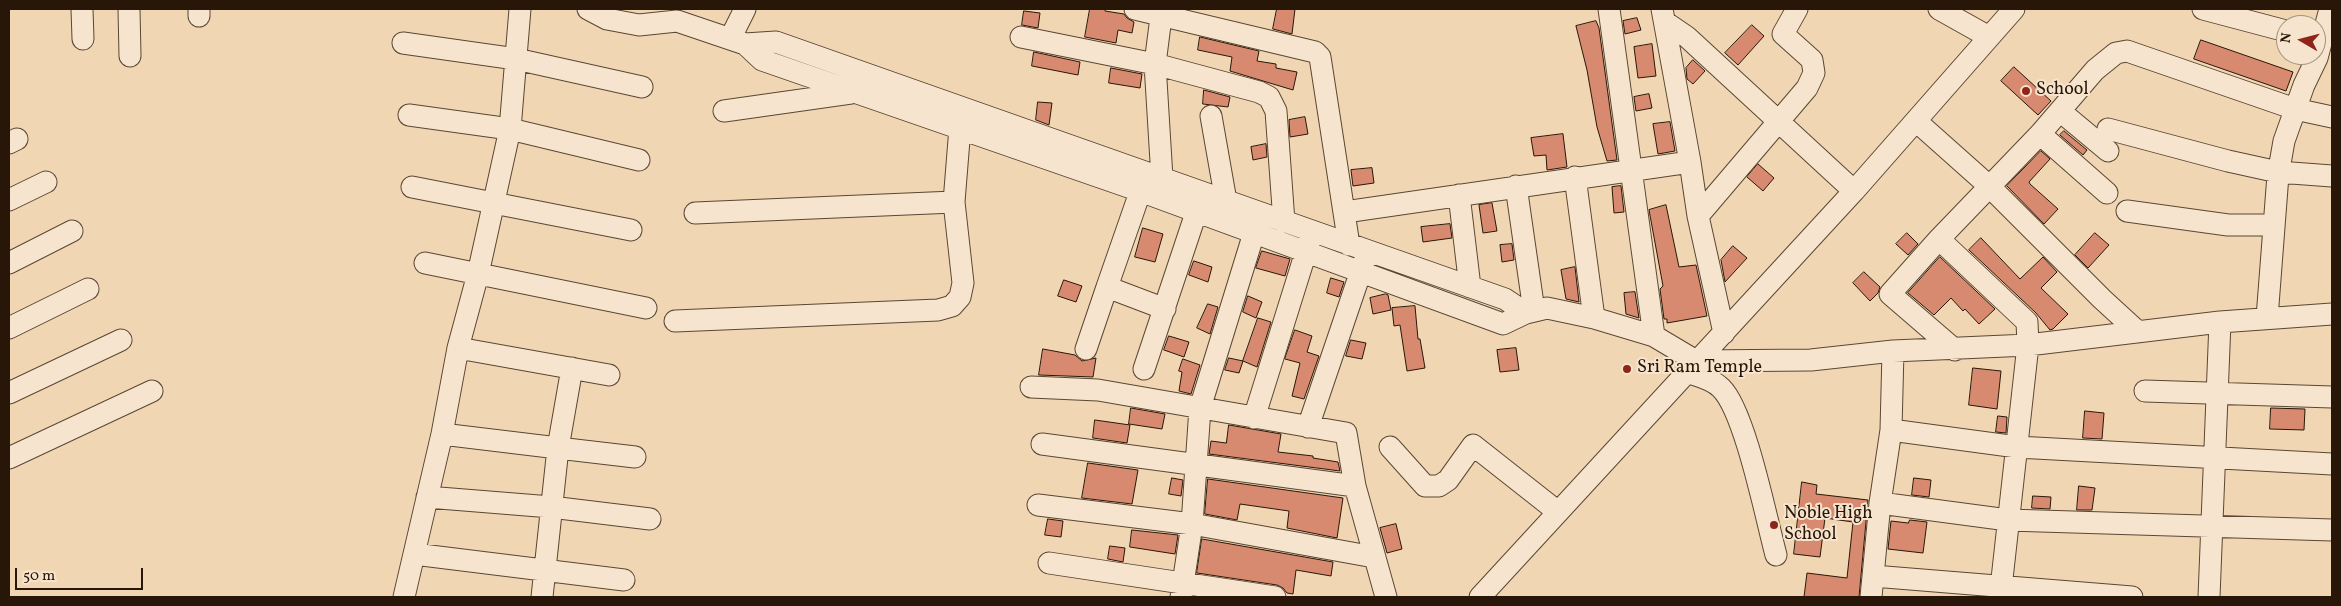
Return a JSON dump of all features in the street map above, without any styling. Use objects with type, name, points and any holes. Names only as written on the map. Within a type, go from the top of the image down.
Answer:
[{"type":"street","points":[[82,9],[83,39]]},
{"type":"street","points":[[129,9],[130,56]]},
{"type":"street","points":[[404,597],[442,434],[458,348],[478,274],[510,129],[520,9]]},
{"type":"street","points":[[588,9],[607,19],[639,25],[673,15],[737,41],[762,60],[854,93],[961,119],[1150,181],[1200,203],[1309,242],[1358,248],[1505,299],[1530,312]]},
{"type":"street","points":[[737,41],[745,9]]},
{"type":"street","points":[[1135,9],[1162,11],[1315,52],[1320,57],[1345,212],[1358,248],[1360,273],[1308,427]]},
{"type":"street","points":[[1609,9],[1654,336]]},
{"type":"street","points":[[1698,216],[1778,119],[1807,88],[1814,73],[1812,60],[1783,34],[1797,9]]},
{"type":"street","points":[[1939,9],[1989,37]]},
{"type":"street","points":[[1480,597],[1854,191],[2014,9]]},
{"type":"street","points":[[2203,9],[2276,28]]},
{"type":"street","points":[[2326,48],[2330,9]]},
{"type":"street","points":[[1086,349],[1107,287],[1150,181],[1155,64],[1162,11]]},
{"type":"street","points":[[1663,15],[1854,191]]},
{"type":"street","points":[[1663,15],[1698,216],[1724,332]]},
{"type":"street","points":[[1021,37],[1155,64],[1259,92],[1269,97],[1276,111],[1284,222]]},
{"type":"street","points":[[737,41],[776,42],[893,85],[961,119]]},
{"type":"street","points":[[403,43],[516,59],[642,87]]},
{"type":"street","points":[[1955,350],[1890,294],[1939,239],[2040,134],[2096,70],[2116,53],[2127,51],[2296,109],[2332,117]]},
{"type":"street","points":[[2268,318],[2278,172],[2284,141],[2296,109],[2321,65]]},
{"type":"street","points":[[724,112],[854,93],[893,85]]},
{"type":"street","points":[[2060,111],[2108,152]]},
{"type":"street","points":[[409,115],[510,129],[639,160]]},
{"type":"street","points":[[1211,116],[1226,201]]},
{"type":"street","points":[[675,321],[938,310],[952,306],[960,297],[963,283],[954,202],[961,119]]},
{"type":"street","points":[[1916,122],[1989,186],[2102,299],[2138,332]]},
{"type":"street","points":[[2108,129],[2228,161],[2278,172],[2332,176]]},
{"type":"street","points":[[2040,134],[2108,193]]},
{"type":"street","points":[[1345,212],[1575,177],[1690,162]]},
{"type":"street","points":[[1575,177],[1594,318]]},
{"type":"street","points":[[9,200],[46,182]]},
{"type":"street","points":[[1516,186],[1530,312]]},
{"type":"street","points":[[412,187],[494,201],[631,230]]},
{"type":"street","points":[[1459,195],[1470,287]]},
{"type":"street","points":[[1200,203],[1226,201],[1257,223],[1284,222],[1309,242],[1360,273],[1503,324],[1530,312],[1547,308],[1594,318],[1654,336],[1691,367],[1722,388],[1740,420],[1776,555]]},
{"type":"street","points":[[695,213],[954,202]]},
{"type":"street","points":[[1144,369],[1200,203]]},
{"type":"street","points":[[2127,211],[2228,225],[2274,225]]},
{"type":"street","points":[[1182,590],[1192,524],[1200,408],[1257,223]]},
{"type":"street","points":[[9,262],[72,231]]},
{"type":"street","points":[[1939,239],[2027,322],[2028,345],[2000,592]]},
{"type":"street","points":[[1254,418],[1309,242]]},
{"type":"street","points":[[425,263],[646,308]]},
{"type":"street","points":[[1107,287],[1164,309]]},
{"type":"street","points":[[9,328],[88,288]]},
{"type":"street","points":[[1691,367],[1811,360],[1893,351],[1955,350],[2028,345],[2220,322],[2332,314]]},
{"type":"street","points":[[2209,597],[2220,322]]},
{"type":"street","points":[[9,393],[121,340]]},
{"type":"street","points":[[458,348],[609,375]]},
{"type":"street","points":[[1893,351],[1891,430],[1880,503],[1872,587],[2132,597]]},
{"type":"street","points":[[542,597],[558,448],[572,368]]},
{"type":"street","points":[[1031,387],[1098,390],[1346,433],[1355,486],[1386,597]]},
{"type":"street","points":[[9,458],[152,391]]},
{"type":"street","points":[[2145,391],[2332,397]]},
{"type":"street","points":[[1891,430],[2017,447],[2332,464]]},
{"type":"street","points":[[442,434],[635,457]]},
{"type":"street","points":[[1042,444],[1355,486]]},
{"type":"street","points":[[1390,447],[1425,486],[1439,486],[1448,480],[1473,445],[1558,512]]},
{"type":"street","points":[[427,497],[551,507],[650,519]]},
{"type":"street","points":[[1880,503],[2008,520],[2332,530]]},
{"type":"street","points":[[1038,505],[1192,524],[1374,557]]},
{"type":"street","points":[[414,554],[624,580]]},
{"type":"street","points":[[1049,564],[1182,590],[1276,597]]},
{"type":"building","points":[[1090,9],[1105,9],[1105,11],[1124,14],[1134,22],[1132,33],[1118,30],[1116,43],[1085,37]]},
{"type":"building","points":[[1277,9],[1295,9],[1292,34],[1273,29]]},
{"type":"building","points":[[1024,11],[1040,13],[1038,28],[1022,25]]},
{"type":"building","points":[[1637,18],[1641,30],[1625,34],[1623,21]]},
{"type":"building","points":[[1596,21],[1599,28],[1617,160],[1607,161],[1597,127],[1587,70],[1576,26]]},
{"type":"building","points":[[1752,25],[1764,36],[1738,65],[1725,53]]},
{"type":"building","points":[[1200,37],[1259,51],[1257,61],[1276,64],[1276,68],[1297,72],[1293,90],[1230,71],[1232,57],[1198,50]]},
{"type":"building","points":[[2201,40],[2293,72],[2286,91],[2194,59]]},
{"type":"building","points":[[1652,44],[1656,76],[1638,78],[1634,47]]},
{"type":"building","points":[[1034,52],[1080,62],[1078,75],[1032,66]]},
{"type":"building","points":[[1693,60],[1705,71],[1693,84],[1687,79],[1686,68]]},
{"type":"building","name":"School","points":[[2014,67],[2051,101],[2038,115],[2001,81]]},
{"type":"building","points":[[1111,68],[1142,74],[1140,88],[1109,83]]},
{"type":"building","points":[[1204,90],[1230,97],[1228,107],[1203,104]]},
{"type":"building","points":[[1649,94],[1652,108],[1636,111],[1634,97]]},
{"type":"building","points":[[1038,102],[1052,103],[1049,125],[1036,120]]},
{"type":"building","points":[[1305,117],[1308,134],[1290,137],[1289,120]]},
{"type":"building","points":[[1670,122],[1675,151],[1658,154],[1653,124]]},
{"type":"building","points":[[2064,131],[2087,150],[2083,155],[2060,135]]},
{"type":"building","points":[[1563,134],[1567,167],[1547,170],[1546,155],[1534,156],[1531,138]]},
{"type":"building","points":[[1266,144],[1267,157],[1253,160],[1251,147]]},
{"type":"building","points":[[2041,151],[2050,159],[2029,182],[2058,209],[2044,224],[2007,186]]},
{"type":"building","points":[[1758,164],[1774,178],[1763,191],[1747,177]]},
{"type":"building","points":[[1372,168],[1374,183],[1353,186],[1351,170]]},
{"type":"building","points":[[1621,186],[1624,212],[1614,213],[1612,187]]},
{"type":"building","points":[[1492,203],[1497,231],[1483,233],[1479,205]]},
{"type":"building","points":[[1666,205],[1679,267],[1696,265],[1707,316],[1667,323],[1667,319],[1664,319],[1660,289],[1663,286],[1649,210]]},
{"type":"building","points":[[1450,224],[1452,238],[1423,242],[1421,227]]},
{"type":"building","points":[[1143,228],[1163,234],[1155,262],[1135,257]]},
{"type":"building","points":[[1907,233],[1918,244],[1908,255],[1896,244]]},
{"type":"building","points":[[2095,233],[2109,245],[2088,268],[2075,255]]},
{"type":"building","points":[[1981,238],[2020,279],[2043,257],[2057,272],[2041,288],[2068,314],[2053,329],[2050,330],[2036,313],[1969,250]]},
{"type":"building","points":[[1512,244],[1514,260],[1502,262],[1500,245]]},
{"type":"building","points":[[1733,246],[1747,258],[1725,282],[1721,260]]},
{"type":"building","points":[[1262,251],[1290,259],[1285,276],[1256,268]]},
{"type":"building","points":[[1940,257],[1995,309],[1979,324],[1951,298],[1934,315],[1908,293]]},
{"type":"building","points":[[1194,261],[1212,267],[1208,282],[1189,275]]},
{"type":"building","points":[[1575,267],[1579,302],[1566,299],[1561,270]]},
{"type":"building","points":[[1864,272],[1880,287],[1878,293],[1870,301],[1853,283]]},
{"type":"building","points":[[1331,278],[1344,282],[1339,297],[1327,293]]},
{"type":"building","points":[[1064,280],[1082,286],[1076,302],[1058,296]]},
{"type":"building","points":[[1635,292],[1639,318],[1626,314],[1624,293]]},
{"type":"building","points":[[1388,295],[1391,310],[1373,314],[1370,298]]},
{"type":"building","points":[[1248,296],[1262,302],[1256,318],[1243,312]]},
{"type":"building","points":[[1208,304],[1218,307],[1210,334],[1197,328]]},
{"type":"building","points":[[1415,306],[1418,339],[1420,339],[1425,368],[1407,371],[1400,325],[1394,326],[1392,308]]},
{"type":"building","points":[[1258,318],[1271,322],[1257,367],[1243,361]]},
{"type":"building","points":[[1295,330],[1312,336],[1307,352],[1319,356],[1304,399],[1292,396],[1300,363],[1285,359]]},
{"type":"building","points":[[1169,336],[1189,342],[1184,357],[1164,350]]},
{"type":"building","points":[[1351,340],[1366,343],[1362,359],[1346,356]]},
{"type":"building","points":[[1516,348],[1519,370],[1500,372],[1497,350]]},
{"type":"building","points":[[1043,349],[1075,355],[1082,361],[1096,358],[1093,377],[1039,375]]},
{"type":"building","points":[[1229,358],[1243,361],[1239,373],[1225,370]]},
{"type":"building","points":[[1183,359],[1200,365],[1191,394],[1179,391],[1182,372],[1179,371]]},
{"type":"building","points":[[1973,368],[2001,371],[1997,409],[1969,405]]},
{"type":"building","points":[[1131,408],[1165,414],[1162,429],[1129,424]]},
{"type":"building","points":[[2271,408],[2305,409],[2304,430],[2270,429]]},
{"type":"building","points":[[2085,411],[2104,413],[2102,439],[2083,438]]},
{"type":"building","points":[[1998,416],[2007,417],[2006,433],[1996,432]]},
{"type":"building","points":[[1095,420],[1130,425],[1127,443],[1093,438]]},
{"type":"building","points":[[1229,425],[1281,434],[1278,452],[1313,456],[1313,458],[1338,462],[1340,471],[1209,454],[1211,441],[1226,443]]},
{"type":"building","points":[[1088,463],[1138,470],[1132,504],[1082,498]]},
{"type":"building","points":[[1172,478],[1183,480],[1181,496],[1169,494]]},
{"type":"building","points":[[1914,478],[1931,480],[1929,497],[1912,495]]},
{"type":"building","points":[[1208,479],[1343,498],[1337,538],[1287,528],[1289,511],[1240,504],[1237,520],[1205,514]]},
{"type":"building","points":[[1802,482],[1817,485],[1816,494],[1868,500],[1859,597],[1804,597],[1807,573],[1847,578],[1853,522],[1825,518],[1820,557],[1794,554]]},
{"type":"building","points":[[2079,486],[2095,488],[2092,510],[2077,510]]},
{"type":"building","points":[[2033,496],[2051,497],[2050,509],[2032,508]]},
{"type":"building","points":[[1048,519],[1063,521],[1061,537],[1045,535]]},
{"type":"building","points":[[1910,520],[1927,522],[1923,553],[1888,549],[1891,521],[1908,523]]},
{"type":"building","points":[[1396,524],[1402,549],[1387,553],[1380,528]]},
{"type":"building","points":[[1132,530],[1178,535],[1175,554],[1130,547]]},
{"type":"building","points":[[1202,539],[1333,562],[1331,576],[1296,570],[1293,594],[1287,593],[1277,585],[1197,573]]},
{"type":"building","points":[[1110,546],[1125,548],[1123,562],[1108,559]]},
{"type":"place","name":"School","points":[[2026,91]]},
{"type":"place","name":"Sri Ram Temple","points":[[1627,369]]},
{"type":"place","name":"Noble High School","points":[[1774,525]]}]
